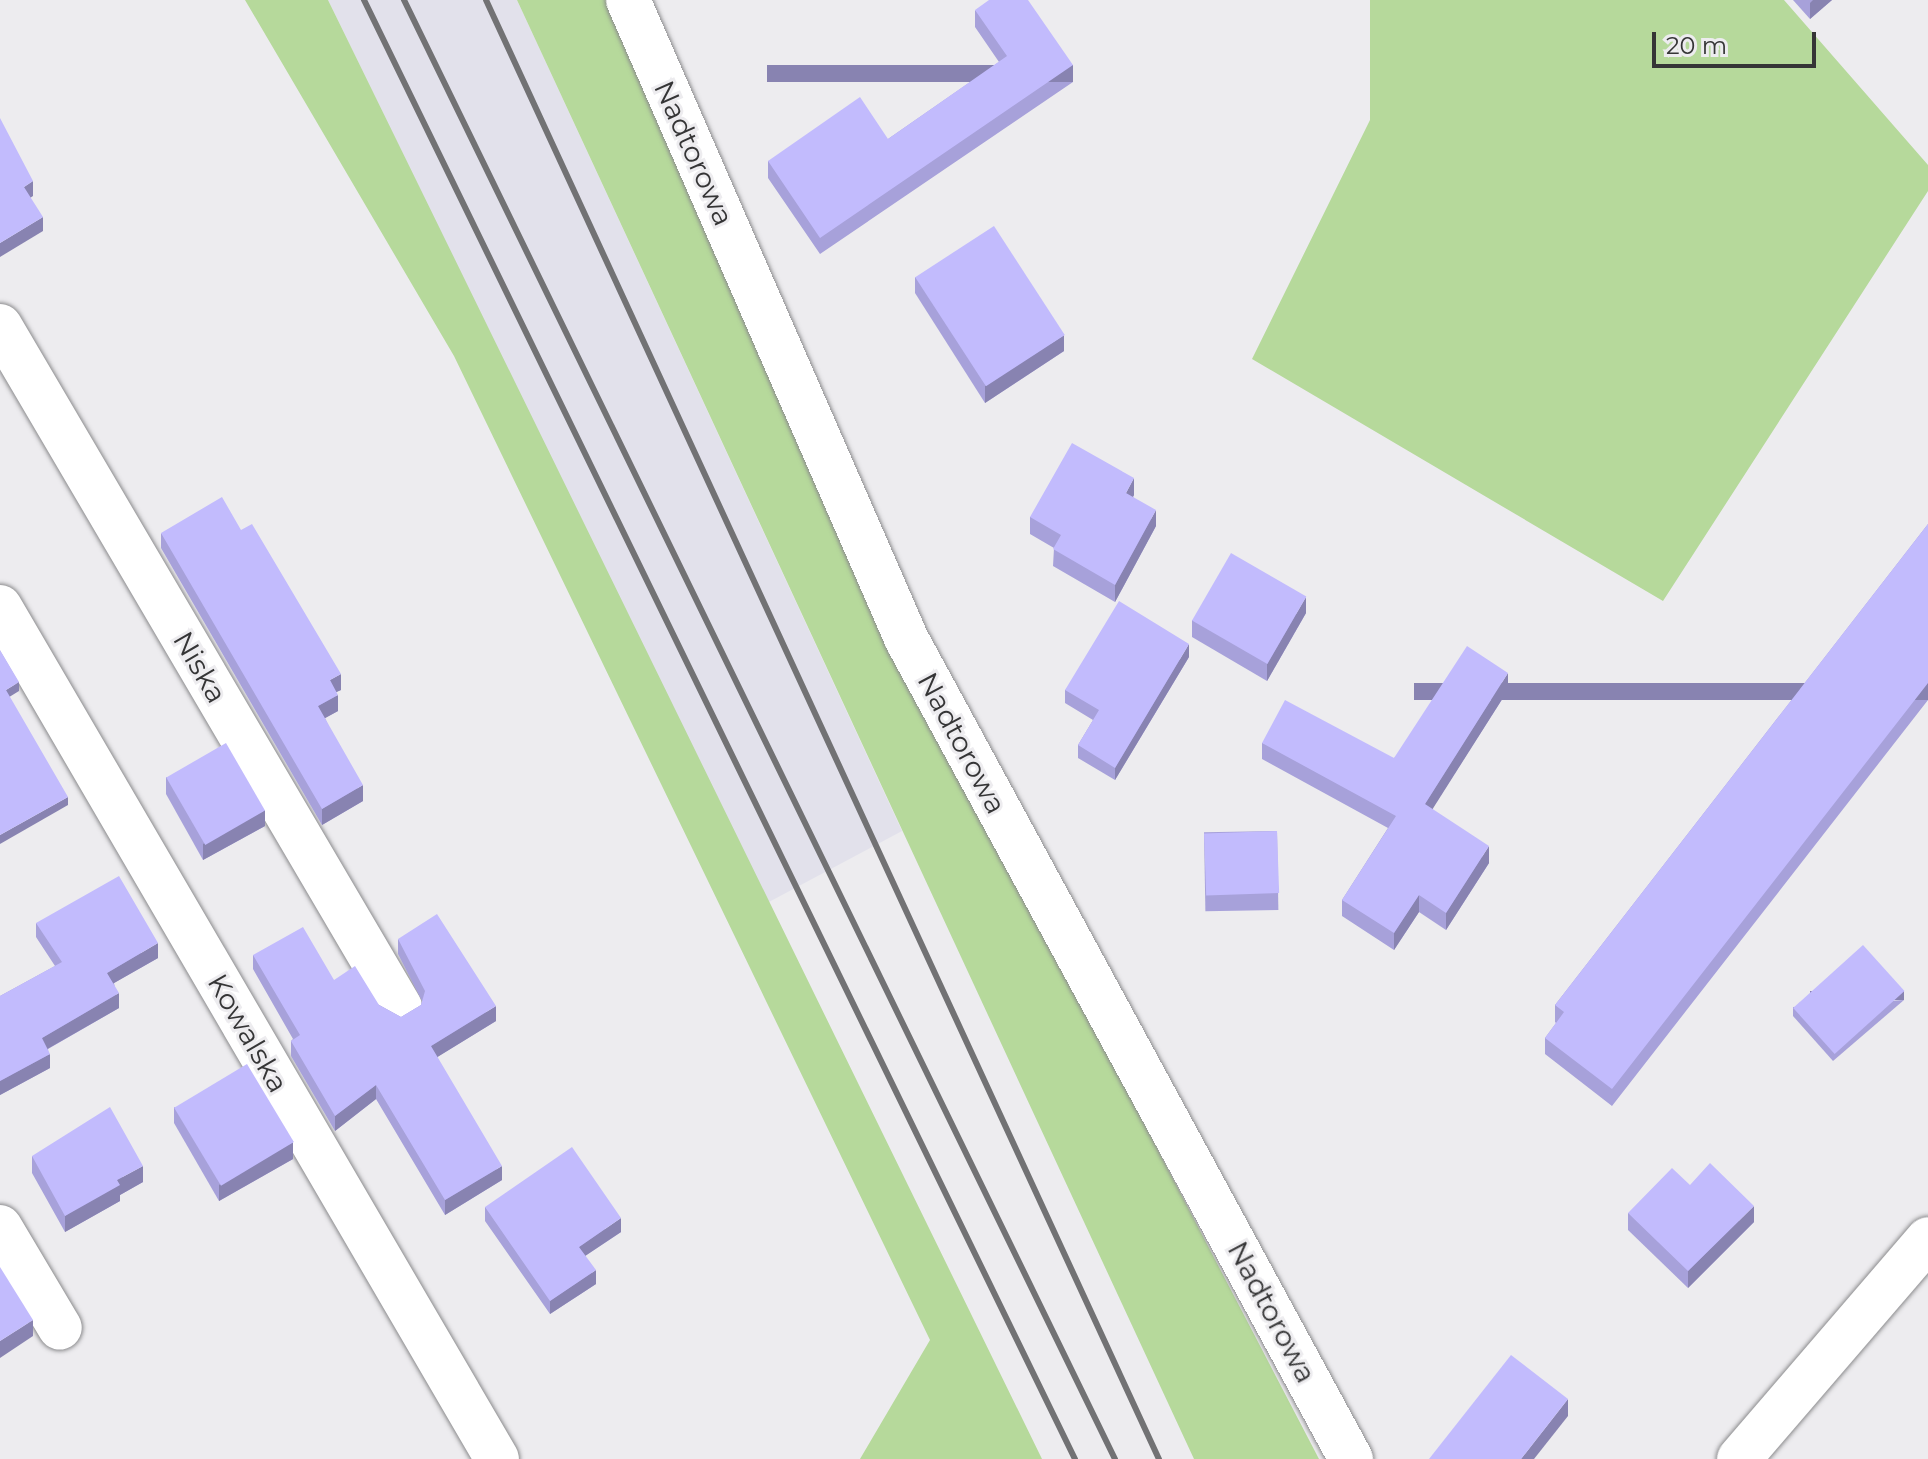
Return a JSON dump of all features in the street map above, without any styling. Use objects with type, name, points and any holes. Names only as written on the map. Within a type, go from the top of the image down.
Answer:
[{"type":"street","name":"Nadtorowa","points":[[628,0],[907,640],[1351,1459]]},
{"type":"street","name":"Niska","points":[[0,326],[400,1007]]},
{"type":"street","name":"Kowalska","points":[[0,607],[497,1459]]},
{"type":"street","points":[[0,1227],[60,1328]]},
{"type":"street","points":[[1739,1459],[1928,1239]]},
{"type":"shaded area","points":[[328,0],[517,0],[902,831],[767,903]]},
{"type":"green space","points":[[245,0],[328,0],[1042,1459],[860,1459],[930,1340],[454,356]]},
{"type":"green space","points":[[517,0],[618,0],[896,647],[1319,1459],[1194,1459]]},
{"type":"green space","points":[[1370,0],[1784,0],[1928,165],[1928,191],[1663,601],[1252,359],[1370,120]]},
{"type":"building","points":[[989,0],[1028,0],[1073,65],[820,238],[768,161],[860,97],[888,139],[1007,56],[975,10]]},
{"type":"building","points":[[0,118],[33,181],[24,187],[43,217],[0,243]]},
{"type":"building","points":[[994,226],[1065,335],[986,386],[915,277]]},
{"type":"building","points":[[1072,443],[1134,478],[1126,493],[1156,510],[1115,585],[1053,549],[1061,535],[1030,517]]},
{"type":"building","points":[[222,497],[241,530],[252,524],[341,674],[330,680],[338,695],[318,706],[363,785],[322,809],[161,533]]},
{"type":"building","points":[[1928,524],[1928,683],[1612,1089],[1545,1038],[1564,1012],[1555,1005]]},
{"type":"building","points":[[1231,553],[1306,596],[1267,664],[1192,621]]},
{"type":"building","points":[[1119,601],[1189,644],[1115,768],[1078,745],[1099,710],[1065,690]]},
{"type":"building","points":[[1467,646],[1508,673],[1425,804],[1489,846],[1446,913],[1419,895],[1394,933],[1342,900],[1396,816],[1262,743],[1285,700],[1394,758]]},
{"type":"building","points":[[0,650],[19,682],[6,690],[68,797],[0,835]]},
{"type":"building","points":[[226,743],[265,811],[205,845],[166,778]]},
{"type":"building","points":[[1277,831],[1279,893],[1206,896],[1204,834]]},
{"type":"building","points":[[119,876],[158,943],[107,973],[119,993],[42,1038],[50,1054],[0,1081],[0,996],[62,962],[36,923]]},
{"type":"building","points":[[437,914],[496,1006],[431,1046],[502,1166],[445,1200],[376,1085],[335,1116],[291,1041],[300,1035],[253,955],[303,927],[334,980],[355,966],[379,1005],[401,1017],[421,1005],[425,991],[398,939]]},
{"type":"building","points":[[1863,945],[1904,991],[1835,1054],[1793,1008]]},
{"type":"building","points":[[247,1064],[294,1142],[221,1186],[174,1108]]},
{"type":"building","points":[[110,1107],[143,1166],[117,1180],[120,1185],[65,1216],[32,1156]]},
{"type":"building","points":[[572,1147],[621,1218],[579,1247],[596,1270],[550,1301],[485,1207]]},
{"type":"building","points":[[1710,1163],[1754,1206],[1688,1271],[1628,1213],[1672,1168],[1690,1185]]},
{"type":"building","points":[[0,1267],[33,1320],[0,1341]]},
{"type":"building","points":[[1511,1355],[1568,1399],[1521,1459],[1429,1459]]},
{"type":"railway","points":[[364,0],[1075,1459]]},
{"type":"railway","points":[[404,0],[1115,1459]]},
{"type":"railway","points":[[486,0],[1159,1459]]}]
